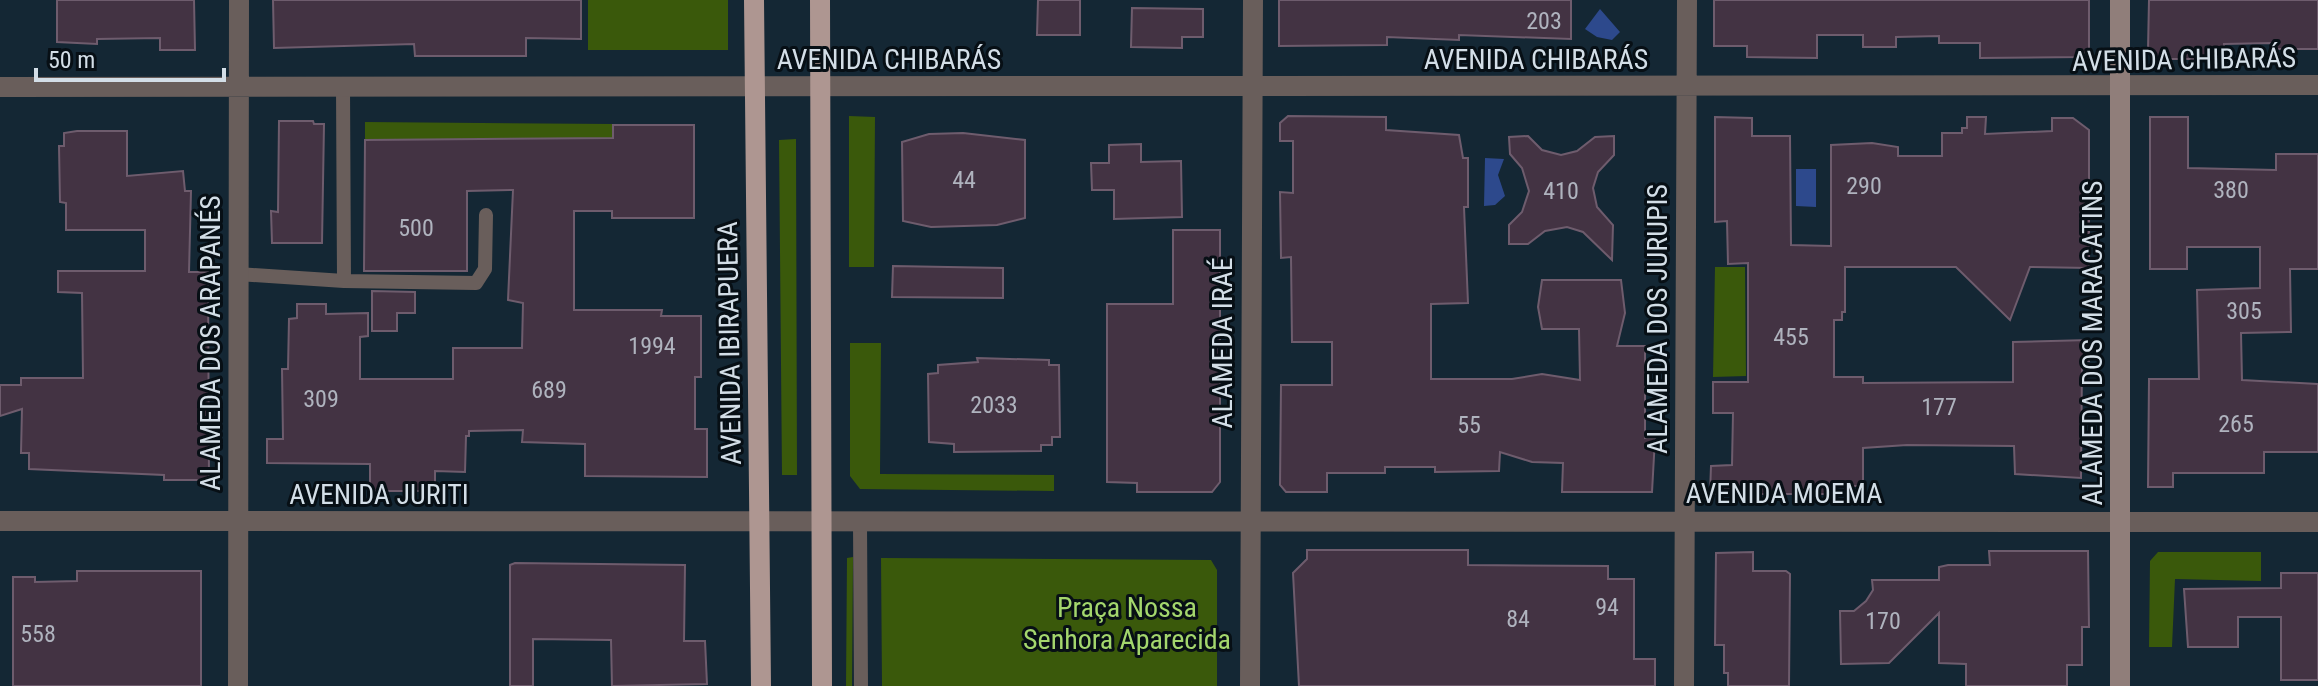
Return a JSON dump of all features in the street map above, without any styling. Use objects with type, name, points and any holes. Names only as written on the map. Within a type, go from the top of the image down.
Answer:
[{"type":"main road","name":"AVENIDA IBIRAPUERA","points":[[754,0],[761,686]]},
{"type":"main road","points":[[820,0],[822,686]]},
{"type":"main road","name":"ALAMEDA DOS MARACATINS","points":[[2120,0],[2120,686]]},
{"type":"street","name":"ALAMEDA DOS ARAPANÉS","points":[[238,686],[239,0]]},
{"type":"street","name":"ALAMEDA IRAÉ","points":[[1250,686],[1253,0]]},
{"type":"street","name":"ALAMEDA DOS JURUPIS","points":[[1684,686],[1687,0]]},
{"type":"street","name":"AVENIDA CHIBARÁS","points":[[0,87],[2120,88],[2318,85]]},
{"type":"street","name":"AVENIDA JURITI","points":[[0,521],[759,522]]},
{"type":"street","points":[[759,522],[1250,521]]},
{"type":"street","name":"AVENIDA MOEMA","points":[[1250,521],[2318,522]]},
{"type":"lane","points":[[343,87],[344,281]]},
{"type":"lane","points":[[238,274],[344,281],[476,283],[485,269],[486,215]]},
{"type":"lane","points":[[860,523],[861,686]]},
{"type":"green space","points":[[588,0],[728,0],[728,50],[588,50]]},
{"type":"green space","points":[[849,116],[875,117],[874,267],[849,267]]},
{"type":"green space","points":[[365,122],[613,124],[613,138],[365,140]]},
{"type":"green space","points":[[796,139],[797,475],[782,475],[779,140]]},
{"type":"green space","points":[[1715,267],[1745,267],[1746,376],[1713,377]]},
{"type":"green space","points":[[850,343],[881,343],[880,474],[1054,475],[1054,491],[860,489],[850,476]]},
{"type":"green space","points":[[2158,552],[2261,552],[2261,581],[2175,579],[2172,647],[2149,647],[2150,561]]},
{"type":"green space","points":[[853,557],[852,686],[846,686],[847,558]]},
{"type":"green space","name":"Praça Nossa Senhora Aparecida","points":[[881,558],[1211,560],[1217,570],[1217,686],[882,686]]},
{"type":"water","points":[[1600,9],[1620,32],[1612,40],[1597,37],[1585,29]]},
{"type":"water","points":[[1485,158],[1504,159],[1498,175],[1505,196],[1495,205],[1484,206]]},
{"type":"water","points":[[1796,169],[1816,169],[1816,207],[1796,206]]},
{"type":"building","points":[[57,0],[194,0],[195,50],[160,50],[160,38],[97,39],[97,44],[57,42]]},
{"type":"building","points":[[273,0],[581,0],[581,39],[526,38],[526,56],[415,56],[414,44],[274,48]]},
{"type":"building","points":[[1038,0],[1080,0],[1080,35],[1037,35]]},
{"type":"building","points":[[1279,0],[1571,0],[1571,39],[1459,35],[1459,40],[1387,37],[1387,45],[1279,46]]},
{"type":"building","points":[[1714,0],[2089,0],[2089,48],[2081,57],[1980,58],[1980,43],[1939,43],[1939,36],[1896,37],[1896,47],[1863,47],[1863,35],[1817,35],[1817,58],[1747,57],[1747,46],[1714,46]]},
{"type":"building","points":[[2149,0],[2318,0],[2318,49],[2271,49],[2271,43],[2224,44],[2224,59],[2158,59],[2148,50]]},
{"type":"building","points":[[1132,8],[1203,9],[1203,37],[1182,37],[1182,48],[1131,47]]},
{"type":"building","points":[[1288,116],[1386,117],[1386,130],[1459,135],[1463,158],[1468,158],[1468,207],[1464,207],[1468,303],[1431,304],[1431,379],[1512,379],[1542,374],[1580,380],[1579,329],[1542,329],[1538,307],[1542,280],[1621,280],[1625,313],[1617,346],[1645,346],[1645,438],[1655,438],[1652,492],[1562,492],[1563,463],[1532,462],[1500,452],[1499,471],[1435,472],[1435,467],[1385,467],[1385,473],[1327,473],[1327,492],[1286,492],[1280,485],[1281,385],[1332,385],[1332,342],[1292,342],[1291,257],[1281,258],[1280,192],[1293,193],[1293,141],[1280,141],[1280,123]]},
{"type":"building","points":[[1715,117],[1752,118],[1752,136],[1790,136],[1791,245],[1831,246],[1831,145],[1872,143],[1898,147],[1898,156],[1942,156],[1942,133],[1962,133],[1962,128],[1967,128],[1967,117],[1986,117],[1985,134],[2052,131],[2052,118],[2073,118],[2089,130],[2089,268],[2030,267],[2010,320],[1956,267],[1845,267],[1845,312],[1842,312],[1842,320],[1834,320],[1834,377],[1863,377],[1863,383],[2013,382],[2013,342],[2089,340],[2089,361],[2082,361],[2081,478],[2015,474],[2014,446],[1907,445],[1863,448],[1863,486],[1835,486],[1835,494],[1710,494],[1711,466],[1732,465],[1733,413],[1713,413],[1713,382],[1748,382],[1748,263],[1728,264],[1727,221],[1715,222]]},
{"type":"building","points":[[2150,117],[2188,117],[2188,168],[2276,170],[2276,154],[2318,154],[2318,269],[2290,269],[2291,332],[2241,333],[2242,380],[2318,384],[2318,452],[2264,452],[2264,473],[2173,473],[2173,487],[2148,487],[2149,379],[2199,379],[2197,290],[2260,288],[2260,247],[2187,247],[2187,269],[2150,269]]},
{"type":"building","points":[[279,121],[324,124],[322,243],[272,243],[271,211],[278,212]]},
{"type":"building","points":[[613,125],[694,125],[694,218],[612,218],[612,211],[574,211],[574,310],[662,310],[661,316],[701,316],[701,377],[695,377],[695,429],[707,429],[707,477],[585,476],[585,444],[522,442],[523,430],[469,431],[469,436],[466,436],[465,472],[435,471],[435,491],[370,491],[370,464],[267,463],[267,439],[283,439],[282,369],[288,369],[289,319],[297,318],[297,304],[326,304],[326,314],[368,313],[368,336],[360,337],[360,379],[453,379],[453,348],[522,348],[523,303],[508,300],[513,190],[467,191],[467,271],[364,271],[365,140],[613,138]]},
{"type":"building","points":[[127,131],[127,176],[183,171],[185,191],[191,191],[189,272],[208,272],[209,480],[164,480],[164,475],[29,469],[29,453],[21,453],[22,409],[0,416],[0,385],[21,385],[21,378],[83,378],[82,293],[58,292],[58,271],[145,271],[145,230],[66,230],[66,203],[60,202],[59,146],[64,146],[64,133]]},
{"type":"building","points":[[963,133],[1025,140],[1025,218],[997,225],[931,227],[903,221],[902,142],[929,134]]},
{"type":"building","points":[[1528,136],[1542,150],[1561,155],[1577,151],[1595,137],[1614,136],[1614,155],[1598,172],[1593,188],[1597,207],[1613,225],[1612,260],[1583,232],[1567,227],[1545,231],[1528,244],[1509,244],[1509,225],[1522,212],[1529,191],[1522,168],[1510,154],[1509,137]]},
{"type":"building","points":[[1141,144],[1141,162],[1181,161],[1182,217],[1114,219],[1114,190],[1092,190],[1091,163],[1109,163],[1109,145]]},
{"type":"building","points":[[1173,230],[1220,230],[1220,482],[1212,492],[1137,492],[1137,483],[1107,482],[1107,304],[1173,304]]},
{"type":"building","points":[[893,266],[1003,268],[1003,298],[892,297]]},
{"type":"building","points":[[372,291],[415,292],[415,313],[397,313],[397,331],[372,331]]},
{"type":"building","points":[[977,358],[1049,360],[1049,365],[1059,365],[1060,437],[1052,437],[1052,445],[1041,445],[1041,451],[954,452],[954,444],[929,442],[928,374],[938,373],[938,365],[978,362]]},
{"type":"building","points":[[1307,550],[1468,550],[1468,565],[1608,566],[1608,579],[1634,579],[1634,659],[1655,659],[1655,686],[1299,686],[1293,573],[1307,559]]},
{"type":"building","points":[[1989,551],[2088,551],[2089,627],[2082,627],[2082,665],[2067,665],[2067,686],[1966,686],[1966,664],[1939,663],[1939,613],[1889,663],[1841,664],[1840,611],[1854,611],[1866,601],[1873,590],[1872,580],[1939,580],[1939,567],[1990,565]]},
{"type":"building","points":[[1753,552],[1753,571],[1786,571],[1790,574],[1789,686],[1728,686],[1728,673],[1724,673],[1724,645],[1715,645],[1716,553]]},
{"type":"building","points":[[510,565],[685,565],[684,641],[705,641],[707,684],[612,686],[611,640],[533,639],[533,686],[510,686]]},
{"type":"building","points":[[77,571],[201,571],[201,686],[13,686],[13,577],[35,577],[35,582],[77,581]]},
{"type":"building","points":[[2281,573],[2318,573],[2318,680],[2281,680],[2281,617],[2238,617],[2238,647],[2188,647],[2184,589],[2281,588]]}]
